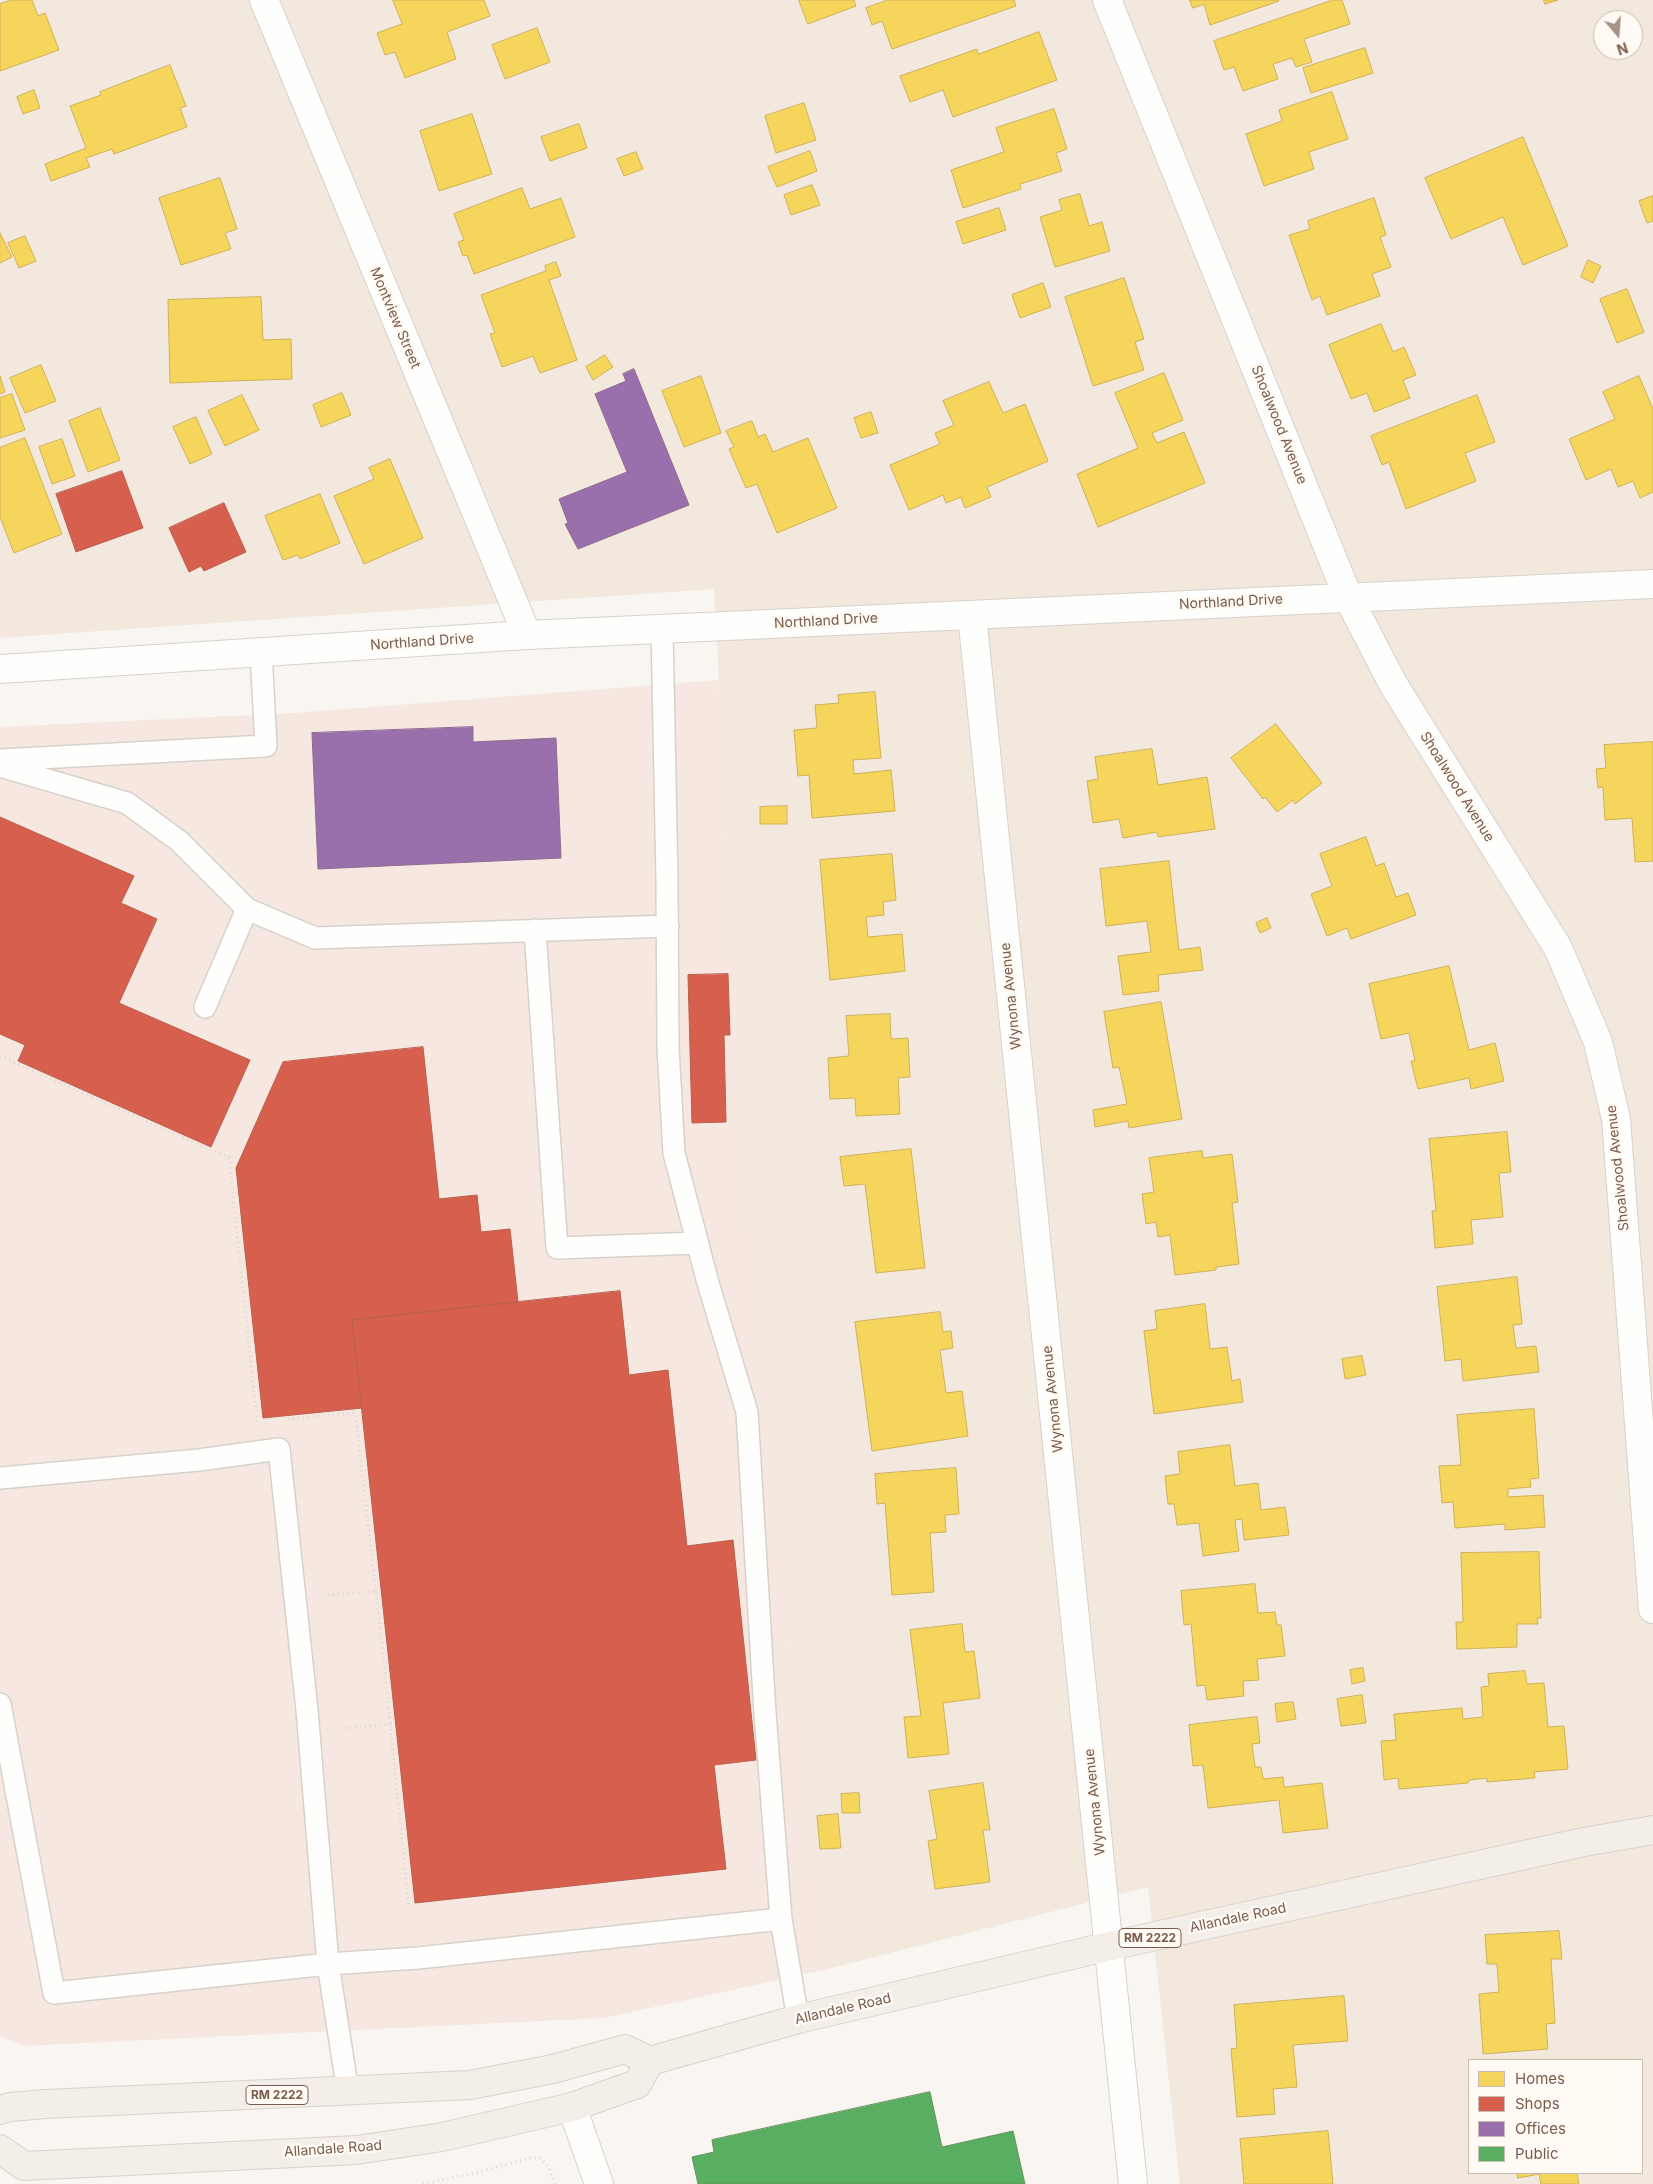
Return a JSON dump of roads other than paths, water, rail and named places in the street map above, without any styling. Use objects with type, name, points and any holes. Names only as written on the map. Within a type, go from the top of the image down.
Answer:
[{"type":"main road","name":"Allandale Road","points":[[0,2149],[24,2166],[357,2150],[442,2137],[572,2107],[637,2084],[650,2061],[798,2019],[1110,1946],[1584,1842],[1653,1830]]},
{"type":"main road","name":"RM 2222","points":[[0,2110],[10,2107],[45,2104],[470,2086],[553,2069],[625,2049],[650,2061]]},
{"type":"street","name":"Montview Street","points":[[264,0],[527,635]]},
{"type":"street","name":"Shoalwood Avenue","points":[[1107,0],[1348,597],[1393,684],[1558,948],[1598,1042],[1616,1119],[1653,1609]]},
{"type":"street","name":"Northland Drive","points":[[0,669],[527,635],[1653,584]]},
{"type":"street","name":"Wynona Avenue","points":[[972,615],[1133,2184]]},
{"type":"street","points":[[572,2107],[600,2184]]},
{"type":"lane","points":[[662,629],[668,926],[668,1048],[674,1153],[708,1283],[747,1412],[765,1713],[781,1919],[798,2019]]},
{"type":"lane","points":[[0,760],[266,746],[261,652]]},
{"type":"lane","points":[[0,766],[126,803],[179,841],[247,909],[315,938],[668,926]]},
{"type":"lane","points":[[205,1007],[247,909]]},
{"type":"lane","points":[[535,930],[556,1248],[697,1243]]},
{"type":"lane","points":[[0,1478],[199,1460],[279,1449],[306,1701],[328,1964],[348,2092]]},
{"type":"lane","points":[[0,1704],[54,1993],[328,1964],[418,1958],[781,1919]]}]
